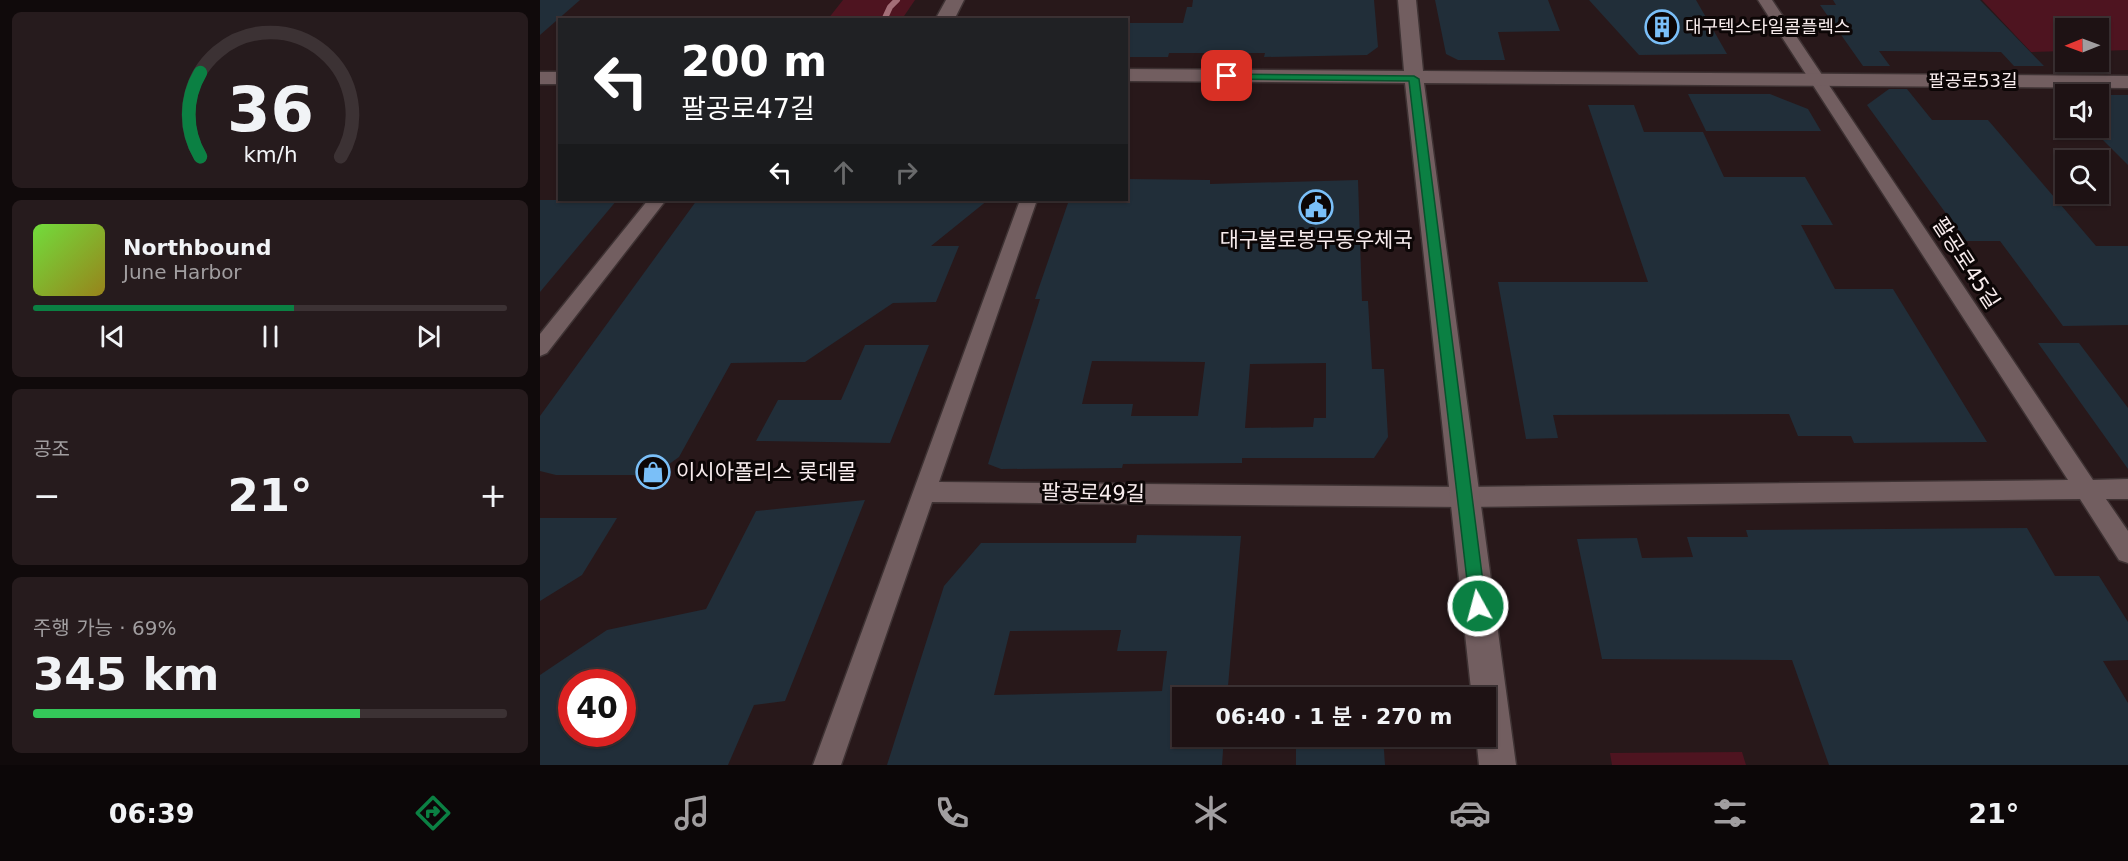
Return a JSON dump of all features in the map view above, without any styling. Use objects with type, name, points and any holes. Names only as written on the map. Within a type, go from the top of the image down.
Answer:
[{"type":"main road","points":[[945,18],[955,0]]},
{"type":"street","points":[[1407,0],[1414,79],[1498,765]]},
{"type":"street","name":"팔공로45길","points":[[1765,0],[2128,552]]},
{"type":"street","name":"팔공로53길","points":[[1128,75],[1414,79],[2128,82]]},
{"type":"street","points":[[540,78],[558,78]]},
{"type":"street","points":[[540,348],[656,201]]},
{"type":"street","points":[[827,765],[1028,201]]},
{"type":"street","name":"팔공로49길","points":[[925,492],[1465,497],[2128,489]]},
{"type":"shaded area","points":[[843,0],[915,0],[903,18],[829,18]]},
{"type":"shaded area","points":[[1982,0],[2128,0],[2128,50],[2109,51],[2109,18],[2055,18],[2055,51],[2031,52]]},
{"type":"shaded area","points":[[1742,752],[1746,765],[1612,765],[1610,753]]},
{"type":"building","points":[[540,0],[580,0],[558,18],[540,35]]},
{"type":"building","points":[[1193,0],[1374,0],[1378,47],[1367,55],[1264,57],[1265,53],[1169,53],[1168,57],[1128,57],[1128,23],[1183,23],[1187,7],[1192,7]]},
{"type":"building","points":[[1435,0],[1548,0],[1560,31],[1498,32],[1505,60],[1458,60],[1446,54]]},
{"type":"building","name":"대구텍스타일콤플렉스","points":[[1589,0],[1696,0],[1727,54],[1639,55]]},
{"type":"building","points":[[1833,0],[1980,0],[2044,66],[2014,66],[2001,52],[1879,51],[1890,66],[1863,66],[1820,5],[1836,5]]},
{"type":"building","points":[[1889,89],[1907,89],[1932,120],[1988,120],[2055,198],[2055,204],[2060,204],[2096,246],[2128,246],[2128,325],[2063,326],[2000,241],[1966,241],[1867,105]]},
{"type":"building","points":[[1688,94],[1770,94],[1808,109],[1821,131],[1706,131]]},
{"type":"building","points":[[2109,95],[2128,95],[2128,165],[2101,138],[2109,138]]},
{"type":"building","points":[[1588,105],[1634,105],[1644,132],[1703,132],[1724,177],[1805,177],[1833,225],[1801,225],[1835,289],[1893,289],[1987,442],[1854,443],[1851,436],[1798,436],[1789,414],[1553,415],[1558,438],[1526,439],[1498,282],[1648,282]]},
{"type":"building","points":[[1128,179],[1210,180],[1210,184],[1358,180],[1362,301],[1368,301],[1372,369],[1384,369],[1388,437],[1374,458],[1242,458],[1242,463],[1123,464],[1122,468],[1001,469],[988,464],[1040,299],[1035,299],[1069,201],[1128,201]],"holes":[[[1092,361],[1205,362],[1198,416],[1131,416],[1133,404],[1082,404]],[[1326,363],[1326,418],[1314,418],[1313,427],[1245,428],[1250,364]]]},
{"type":"building","points":[[540,200],[616,201],[540,292]]},
{"type":"building","points":[[696,201],[987,201],[931,246],[959,246],[936,302],[893,303],[805,362],[731,363],[679,457],[654,475],[556,475],[540,471],[540,416]]},
{"type":"building","points":[[2038,343],[2079,343],[2128,408],[2128,469]]},
{"type":"building","points":[[865,345],[929,345],[890,443],[756,441],[778,400],[841,400]]},
{"type":"building","points":[[865,500],[785,701],[754,705],[728,765],[540,765],[540,675],[607,630],[706,609],[756,511]]},
{"type":"building","points":[[540,518],[617,518],[582,575],[540,601]]},
{"type":"building","points":[[2027,528],[2055,576],[2099,576],[2128,622],[2128,660],[2103,661],[2128,703],[2128,765],[1829,765],[1792,660],[1602,659],[1577,539],[1637,538],[1642,558],[1693,557],[1687,537],[1748,537],[1746,530]]},
{"type":"building","points":[[1137,535],[1241,536],[1228,687],[1172,687],[1172,747],[1223,747],[1222,765],[887,765],[944,586],[981,543],[1136,543]],"holes":[[[1121,630],[1117,651],[1167,651],[1162,691],[994,695],[1010,631]]]},
{"type":"building","points":[[1296,747],[1384,747],[1385,765],[1296,765]]},
{"type":"waterway","points":[[885,18],[890,7],[897,0]]},
{"type":"place","name":"대구텍스타일콤플렉스","points":[[1662,27]]},
{"type":"place","name":"대구불로봉무동우체국","points":[[1316,207]]},
{"type":"place","name":"이시아폴리스 롯데몰","points":[[653,472]]},
{"type":"route","points":[[1227,76],[1414,79],[1478,606]]}]
